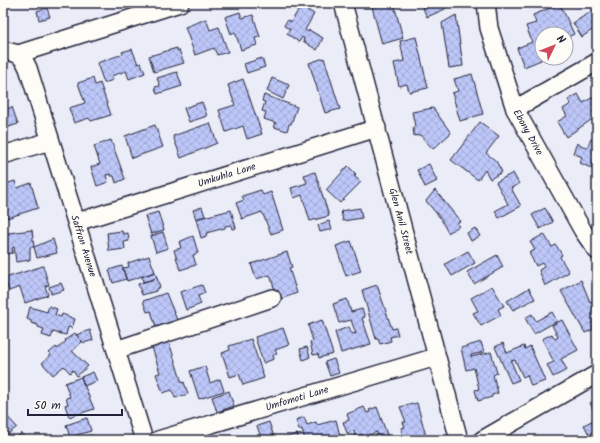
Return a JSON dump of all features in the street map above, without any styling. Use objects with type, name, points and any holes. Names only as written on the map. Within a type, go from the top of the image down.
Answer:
[{"type":"street","points":[[11,52],[180,3]]},
{"type":"street","name":"Glen Anil Street","points":[[343,3],[459,440]]},
{"type":"street","name":"Ebony Drive","points":[[486,3],[489,28],[515,109],[583,231],[597,251]]},
{"type":"street","name":"Saffron Avenue","points":[[11,52],[24,60],[28,68],[144,440]]},
{"type":"street","points":[[515,109],[597,62]]},
{"type":"street","name":"Umkuhla Lane","points":[[77,222],[377,128]]},
{"type":"street","points":[[3,155],[50,140]]},
{"type":"street","points":[[116,350],[272,298]]},
{"type":"street","name":"Umfomoti Lane","points":[[158,440],[436,357]]},
{"type":"street","points":[[482,440],[597,374]]},
{"type":"building","points":[[371,3],[396,3],[395,8],[403,38],[382,44]]},
{"type":"building","points":[[425,3],[448,3],[445,9],[427,17],[422,6]]},
{"type":"building","points":[[560,4],[570,26],[534,26],[534,63],[524,67],[517,48],[532,42],[526,26],[536,23],[533,15]]},
{"type":"building","points":[[301,6],[314,14],[305,30],[308,32],[309,30],[323,38],[317,50],[303,41],[304,38],[302,37],[299,42],[287,34],[290,29],[284,26],[287,20],[291,22]]},
{"type":"building","points":[[47,8],[50,17],[39,20],[37,11]]},
{"type":"building","points":[[597,8],[597,31],[595,28],[582,37],[573,23]]},
{"type":"building","points":[[240,12],[242,18],[253,15],[260,37],[255,38],[257,45],[241,50],[235,32],[231,34],[225,17]]},
{"type":"building","points":[[456,15],[463,66],[449,68],[442,23]]},
{"type":"building","points":[[206,19],[210,30],[219,27],[228,52],[217,55],[214,48],[195,55],[185,27]]},
{"type":"building","points":[[416,37],[428,88],[409,92],[407,84],[399,86],[394,63],[404,61],[400,41]]},
{"type":"building","points":[[177,48],[177,51],[179,50],[184,63],[154,72],[149,56]]},
{"type":"building","points":[[132,49],[138,64],[141,63],[145,73],[129,79],[126,71],[111,76],[113,80],[104,83],[97,63],[123,54],[122,52]]},
{"type":"building","points":[[262,58],[265,67],[247,73],[244,64]]},
{"type":"building","points":[[324,58],[340,109],[325,113],[309,63]]},
{"type":"building","points":[[177,72],[182,86],[157,94],[155,87],[160,86],[157,78]]},
{"type":"building","points":[[472,74],[483,114],[460,121],[452,93],[458,91],[454,79]]},
{"type":"building","points":[[93,78],[95,85],[100,83],[111,115],[91,121],[89,118],[74,123],[69,108],[85,103],[78,83]]},
{"type":"building","points":[[272,78],[289,85],[283,99],[267,91]]},
{"type":"building","points":[[243,79],[262,134],[247,139],[243,126],[226,132],[219,110],[235,105],[228,85]]},
{"type":"building","points":[[578,94],[583,103],[595,96],[597,100],[597,116],[566,137],[557,122],[567,116],[563,109],[571,104],[568,100]]},
{"type":"building","points":[[264,95],[297,107],[287,131],[274,127],[276,123],[264,119],[266,112],[262,111],[265,102],[262,101]]},
{"type":"building","points":[[3,98],[7,109],[12,107],[18,124],[3,129]]},
{"type":"building","points":[[202,102],[207,116],[189,122],[184,108]]},
{"type":"building","points":[[433,108],[451,133],[433,149],[420,135],[414,136],[413,127],[415,126],[412,112]]},
{"type":"building","points":[[480,122],[499,136],[486,153],[496,161],[502,172],[490,179],[485,170],[478,180],[451,160]]},
{"type":"building","points":[[210,123],[217,143],[181,158],[173,136]]},
{"type":"building","points":[[155,125],[163,147],[132,158],[125,136]]},
{"type":"building","points":[[591,139],[597,140],[597,160],[595,159],[591,168],[580,163],[582,157],[573,153],[577,143],[587,148]]},
{"type":"building","points":[[111,140],[125,179],[116,183],[114,176],[111,176],[111,174],[106,175],[108,182],[97,186],[91,167],[100,164],[94,146]]},
{"type":"building","points":[[429,164],[437,181],[425,187],[417,170]]},
{"type":"building","points":[[348,166],[356,174],[354,176],[361,182],[340,203],[326,190]]},
{"type":"building","points":[[315,172],[329,216],[310,221],[302,195],[294,198],[291,188],[307,183],[304,175]]},
{"type":"building","points":[[513,173],[519,184],[511,188],[521,206],[499,218],[495,211],[508,204],[496,182]]},
{"type":"building","points":[[15,181],[17,188],[31,183],[38,208],[7,218],[5,211],[3,212],[3,185]]},
{"type":"building","points":[[261,190],[263,195],[271,192],[283,230],[271,234],[262,212],[242,219],[236,203],[244,200],[242,196]]},
{"type":"building","points":[[435,190],[460,221],[457,223],[459,226],[448,233],[441,219],[426,201]]},
{"type":"building","points":[[202,207],[205,216],[196,219],[193,210]]},
{"type":"building","points":[[360,208],[362,218],[343,221],[341,211]]},
{"type":"building","points":[[545,208],[553,222],[540,229],[532,215]]},
{"type":"building","points":[[231,210],[236,228],[232,229],[231,225],[225,226],[225,228],[206,233],[207,236],[201,238],[196,219]]},
{"type":"building","points":[[158,212],[164,230],[151,234],[145,216]]},
{"type":"building","points":[[329,221],[332,229],[320,232],[318,225]]},
{"type":"building","points":[[475,228],[480,236],[471,241],[467,233]]},
{"type":"building","points":[[32,230],[34,247],[30,247],[30,260],[16,262],[14,247],[12,248],[13,253],[3,254],[3,236],[9,235],[8,233]]},
{"type":"building","points":[[122,231],[123,234],[128,233],[129,241],[124,242],[125,249],[109,251],[107,233]]},
{"type":"building","points":[[163,232],[168,248],[156,252],[151,236]]},
{"type":"building","points":[[544,234],[552,247],[556,245],[562,255],[560,257],[569,272],[545,286],[539,270],[544,267],[542,263],[536,266],[529,253],[535,250],[530,242]]},
{"type":"building","points":[[193,236],[198,253],[193,255],[196,265],[180,270],[174,250],[181,248],[179,242]]},
{"type":"building","points":[[53,239],[57,253],[37,258],[34,247]]},
{"type":"building","points":[[351,241],[361,271],[346,276],[336,246]]},
{"type":"building","points":[[468,251],[475,263],[452,276],[445,264]]},
{"type":"building","points":[[287,252],[292,267],[289,268],[297,293],[278,300],[270,275],[256,279],[251,264]]},
{"type":"building","points":[[497,255],[503,267],[474,284],[467,272]]},
{"type":"building","points":[[149,256],[155,272],[127,281],[123,268],[129,267],[128,263]]},
{"type":"building","points":[[43,266],[49,285],[45,286],[48,295],[25,303],[20,287],[9,291],[5,278]]},
{"type":"building","points":[[122,266],[126,279],[113,283],[109,270]]},
{"type":"building","points":[[155,272],[157,278],[143,282],[142,277]]},
{"type":"building","points":[[157,278],[160,287],[156,289],[156,291],[142,295],[138,284]]},
{"type":"building","points":[[581,280],[590,302],[592,301],[596,307],[593,308],[597,315],[597,320],[591,323],[594,329],[585,333],[561,291]]},
{"type":"building","points":[[61,283],[64,290],[51,294],[49,287]]},
{"type":"building","points":[[202,285],[205,293],[198,296],[201,304],[186,310],[180,292]]},
{"type":"building","points":[[377,285],[392,329],[396,328],[398,335],[390,337],[391,341],[380,344],[378,339],[376,339],[362,290]]},
{"type":"building","points":[[492,286],[504,306],[498,309],[501,315],[481,326],[473,313],[478,311],[471,298]]},
{"type":"building","points":[[529,288],[535,299],[513,310],[507,301]]},
{"type":"building","points":[[166,293],[177,320],[156,327],[151,311],[147,312],[143,301]]},
{"type":"building","points":[[347,299],[351,312],[362,309],[365,317],[362,318],[371,344],[341,353],[335,332],[349,327],[351,333],[356,334],[351,320],[339,323],[333,304]]},
{"type":"building","points":[[49,306],[57,309],[55,315],[61,317],[62,314],[75,319],[72,328],[68,327],[66,335],[53,332],[51,338],[42,335],[44,329],[31,323],[31,321],[27,319],[30,307],[47,312]]},
{"type":"building","points":[[552,312],[557,321],[534,334],[525,318],[532,314],[536,321]]},
{"type":"building","points":[[322,320],[333,354],[319,358],[318,354],[313,355],[310,342],[313,341],[308,325]]},
{"type":"building","points":[[562,320],[578,350],[561,359],[567,370],[553,377],[547,365],[554,362],[542,339],[552,334],[555,339],[558,337],[552,325]]},
{"type":"building","points":[[283,328],[289,345],[275,350],[277,354],[273,355],[274,359],[263,363],[255,337]]},
{"type":"building","points":[[90,330],[93,340],[84,343],[76,335]]},
{"type":"building","points":[[75,333],[82,342],[72,351],[88,366],[77,376],[73,370],[70,373],[64,366],[53,375],[42,363],[51,355],[49,353],[56,347],[57,349],[66,341],[65,340]]},
{"type":"building","points":[[251,339],[264,378],[243,385],[239,374],[230,377],[222,353],[230,350],[229,346]]},
{"type":"building","points":[[169,342],[182,383],[184,382],[188,394],[175,398],[172,390],[163,393],[156,374],[160,373],[152,347]]},
{"type":"building","points":[[481,342],[484,352],[471,355],[471,357],[491,352],[497,373],[493,375],[498,393],[492,395],[492,397],[478,401],[475,390],[479,389],[474,368],[466,370],[461,348]]},
{"type":"building","points":[[503,343],[507,353],[524,346],[525,349],[530,346],[545,381],[531,386],[527,375],[523,377],[515,360],[511,361],[519,380],[511,383],[495,347]]},
{"type":"building","points":[[307,347],[310,357],[303,360],[300,349]]},
{"type":"building","points":[[334,359],[339,373],[330,376],[325,362]]},
{"type":"building","points":[[205,366],[210,383],[220,379],[224,391],[199,399],[190,371]]},
{"type":"building","points":[[93,372],[97,381],[84,386],[81,377]]},
{"type":"building","points":[[81,377],[94,409],[69,417],[65,405],[68,404],[66,398],[70,397],[65,383]]},
{"type":"building","points":[[229,391],[234,406],[217,412],[212,397]]},
{"type":"building","points":[[597,399],[597,412],[595,413],[590,403]]},
{"type":"building","points":[[417,403],[427,440],[407,440],[406,436],[403,437],[401,428],[405,427],[403,422],[406,422],[400,407]]},
{"type":"building","points":[[364,407],[367,413],[370,412],[369,410],[377,407],[389,440],[379,440],[377,432],[363,437],[362,434],[355,437],[354,431],[347,433],[343,422],[349,420],[347,414]]},
{"type":"building","points":[[3,412],[17,427],[4,437],[3,436]]},
{"type":"building","points":[[304,417],[307,425],[316,422],[317,425],[336,420],[340,436],[327,440],[305,440],[302,429],[299,430],[296,420]]},
{"type":"building","points":[[87,418],[91,431],[70,437],[66,425]]},
{"type":"building","points":[[597,418],[597,440],[592,440],[584,425]]},
{"type":"building","points":[[269,422],[275,440],[262,440],[257,426]]},
{"type":"building","points":[[21,433],[29,440],[15,440]]},
{"type":"building","points":[[297,434],[299,440],[278,440]]},
{"type":"building","points":[[92,435],[94,440],[76,440]]}]
